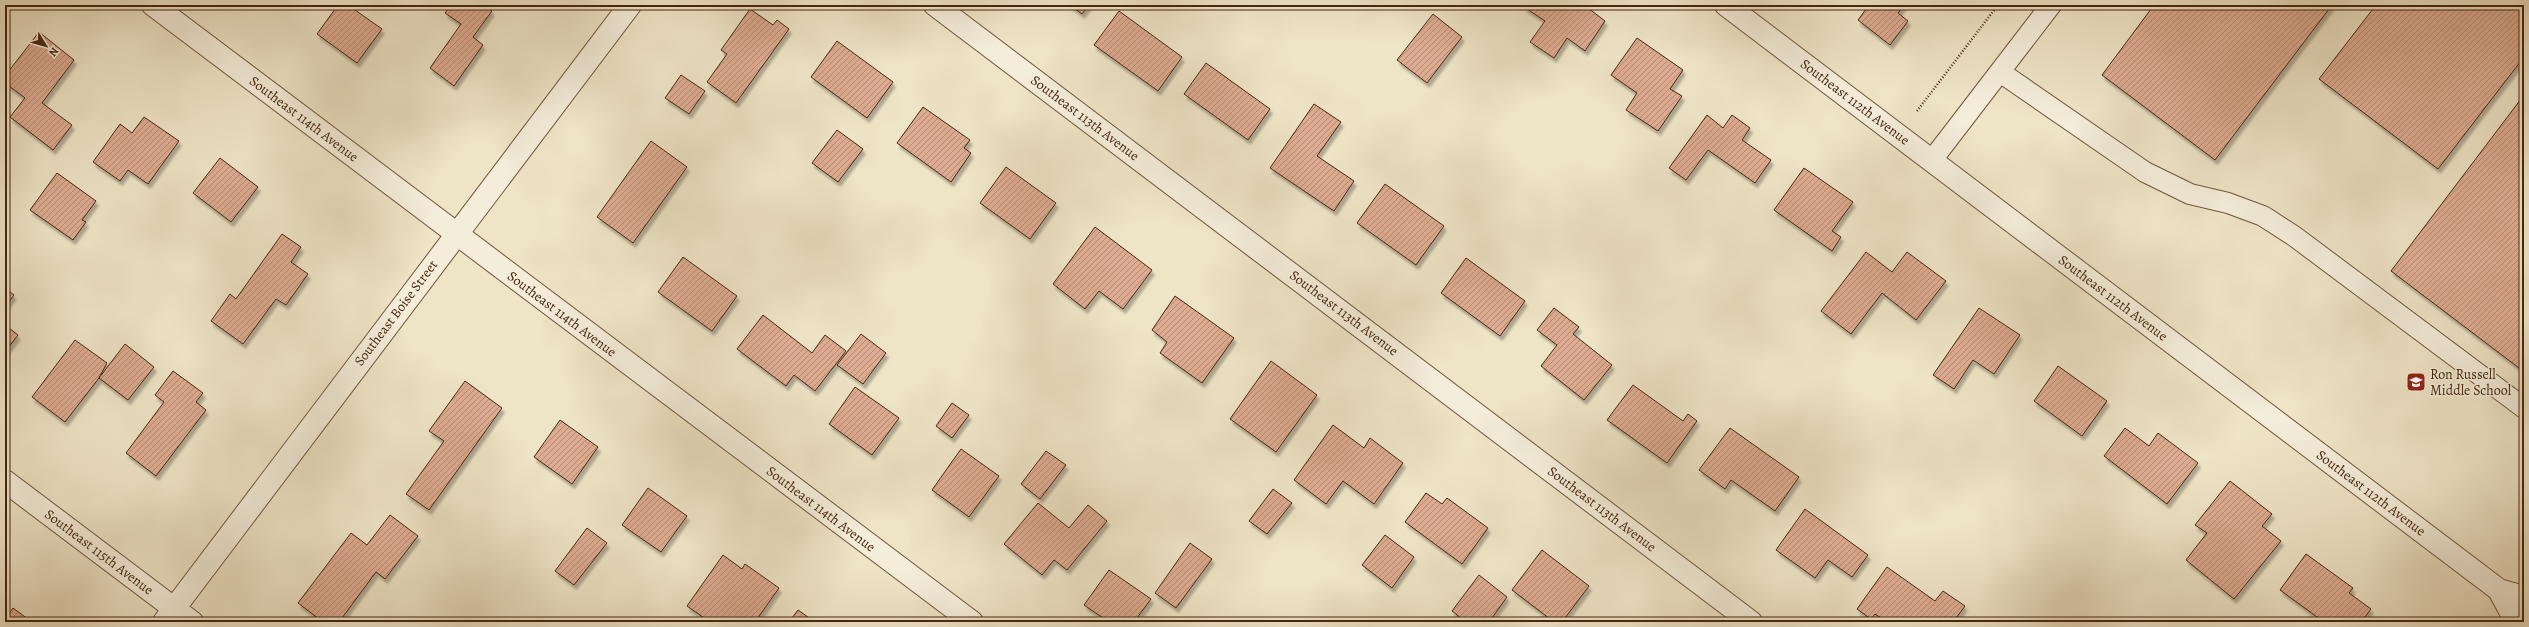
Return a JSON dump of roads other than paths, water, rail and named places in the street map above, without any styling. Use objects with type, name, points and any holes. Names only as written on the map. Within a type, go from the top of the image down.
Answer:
[{"type":"street","name":"Southeast 114th Avenue","points":[[153,5],[972,622]]},
{"type":"street","name":"Southeast Boise Street","points":[[169,615],[456,233],[630,5]]},
{"type":"street","name":"Southeast 113th Avenue","points":[[935,5],[1751,622]]},
{"type":"street","name":"Southeast 112th Avenue","points":[[1726,5],[2499,590],[2524,597]]},
{"type":"street","name":"Southeast 115th Avenue","points":[[5,481],[169,615],[192,622]]},
{"type":"street","name":"Southeast 112th Avenue","points":[[2499,590],[2516,622]]},
{"type":"lane","points":[[1932,160],[2051,5]]},
{"type":"lane","points":[[2000,72],[2145,172],[2190,194],[2228,203],[2263,216],[2294,236],[2524,408]]},
{"type":"place","name":"Ron Russell Middle School","points":[[2416,382]]}]
